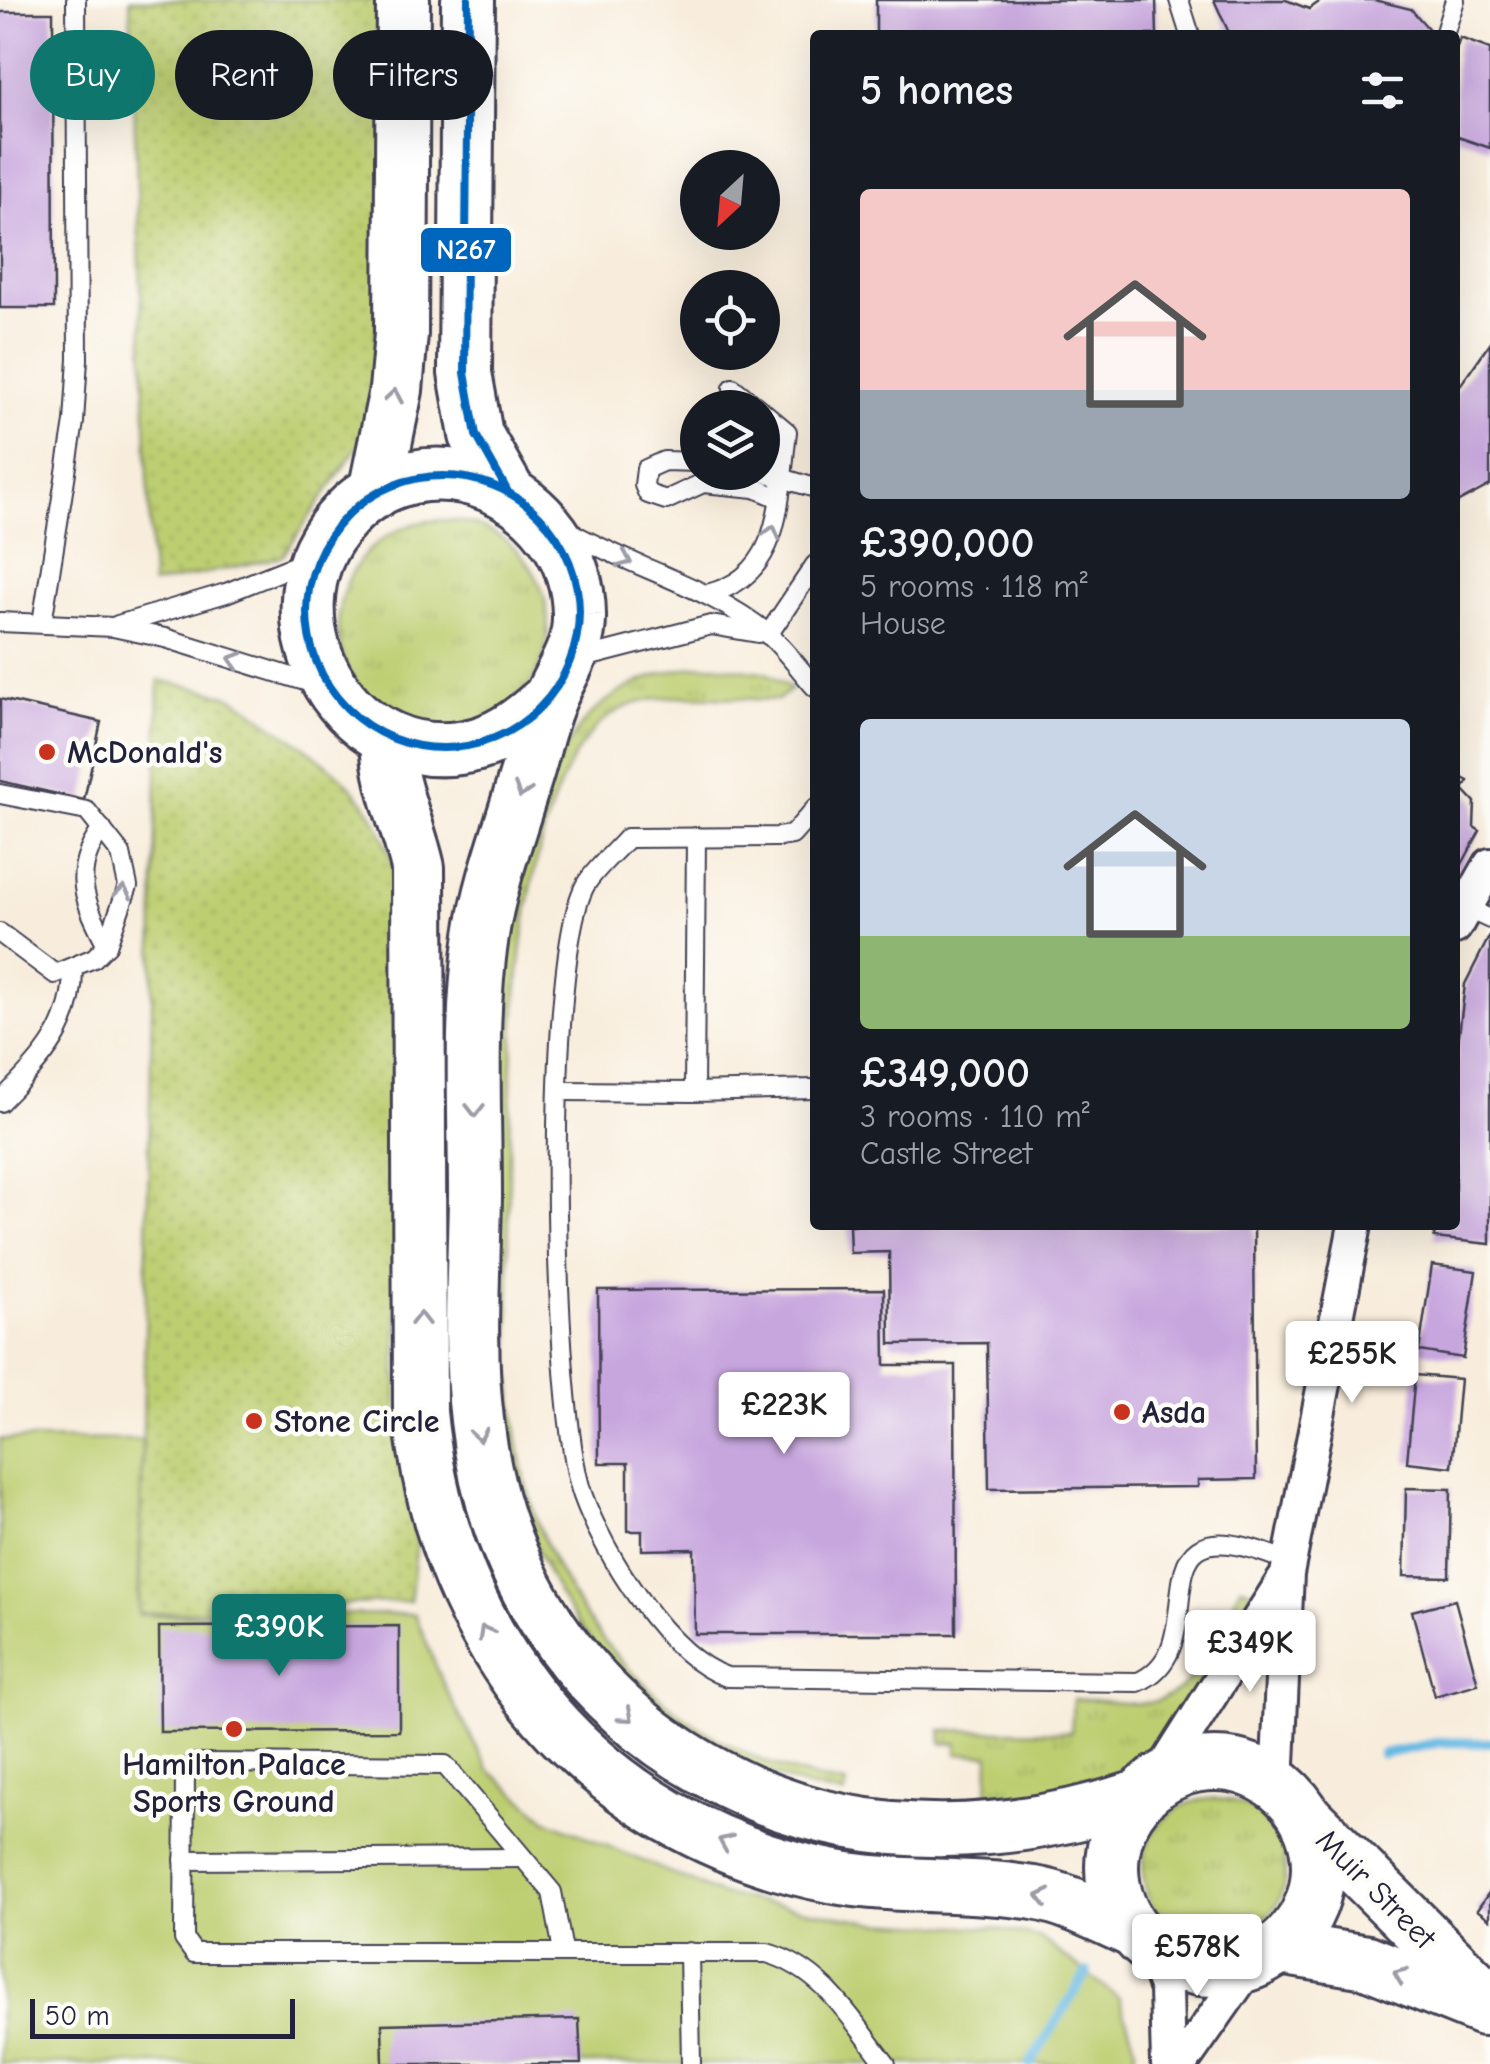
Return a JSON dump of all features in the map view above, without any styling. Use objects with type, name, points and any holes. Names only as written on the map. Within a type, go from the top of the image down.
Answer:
[{"type":"main road","points":[[375,492],[396,390],[401,334],[404,0]]},
{"type":"main road","points":[[387,738],[387,772],[410,833],[418,868],[420,1412],[424,1460],[455,1568],[492,1646],[540,1710],[605,1774],[664,1813],[728,1844],[835,1877],[1036,1894],[1200,1969],[1266,1955],[1309,1910],[1316,1888],[1315,1840],[1292,1801],[1255,1771],[1205,1763],[1071,1819],[974,1830],[886,1827],[804,1814],[720,1778],[653,1738],[596,1688],[541,1614],[504,1534],[476,1417],[476,1024],[483,928],[580,622],[577,583],[563,546],[523,502],[476,435],[465,374],[468,0]]},
{"type":"main road","points":[[523,502],[463,476],[418,476],[375,492],[340,519],[316,556],[305,601],[310,646],[328,688],[354,717],[387,738],[431,748],[476,745],[517,727],[561,679]]},
{"type":"main road","points":[[1142,1940],[1113,1888],[1111,1863],[1114,1839],[1148,1788]]},
{"type":"main road","name":"Muir Street","points":[[1292,1801],[1490,2001]]},
{"type":"main road","name":"Muir Street","points":[[1266,1955],[1367,1962],[1490,2012]]},
{"type":"street","points":[[1470,918],[1490,864]]},
{"type":"street","points":[[1292,1801],[1288,1568],[1354,1230]]},
{"type":"street","points":[[1148,1788],[1288,1568]]},
{"type":"street","points":[[1142,1940],[1166,1990],[1168,2064]]},
{"type":"street","points":[[1180,2064],[1266,1955]]},
{"type":"lane","points":[[42,623],[74,422],[77,375],[76,0]]},
{"type":"lane","points":[[1179,0],[1188,30]]},
{"type":"lane","points":[[1446,30],[1455,0]]},
{"type":"lane","points":[[780,426],[787,432],[780,452]]},
{"type":"lane","points":[[680,463],[653,464],[643,477],[648,494],[666,500],[688,490]]},
{"type":"lane","points":[[780,477],[810,486]]},
{"type":"lane","points":[[759,490],[779,498]]},
{"type":"lane","points":[[707,594],[737,584],[762,560],[774,536],[777,490]]},
{"type":"lane","points":[[523,502],[598,549],[707,594],[768,635],[810,681]]},
{"type":"lane","points":[[113,627],[226,592],[316,556]]},
{"type":"lane","points":[[768,635],[810,572]]},
{"type":"lane","points":[[0,622],[113,627],[164,638],[328,688]]},
{"type":"lane","points":[[561,679],[711,626],[768,635]]},
{"type":"lane","points":[[0,794],[87,811],[121,854],[128,886],[106,945],[94,958],[55,974],[0,933]]},
{"type":"lane","points":[[810,814],[792,834],[627,838],[585,884],[569,941],[559,1091],[562,1340],[574,1465],[595,1523],[627,1579],[673,1637],[714,1673],[739,1680],[1138,1682],[1154,1675],[1166,1662],[1183,1567],[1199,1549],[1216,1542],[1241,1542],[1288,1568]]},
{"type":"lane","points":[[102,828],[86,851],[83,898],[106,945]]},
{"type":"lane","points":[[694,1092],[696,838]]},
{"type":"lane","points":[[0,1102],[44,1058],[74,1001],[72,967]]},
{"type":"lane","points":[[559,1091],[810,1089]]},
{"type":"lane","points":[[563,1951],[552,1892],[445,1765],[197,1763],[183,1775],[184,1939],[190,1950],[201,1955],[767,1952],[796,1963],[827,1988],[886,2064]]},
{"type":"lane","points":[[184,1860],[522,1858]]},
{"type":"lane","points":[[690,1952],[692,2064]]},
{"type":"green space","points":[[130,0],[391,0],[392,30],[333,30],[333,120],[393,120],[369,430],[282,557],[152,585],[135,120],[155,120],[155,30],[131,30]]},
{"type":"green space","points":[[443,520],[483,528],[517,551],[540,585],[548,625],[540,665],[517,699],[483,722],[443,730],[403,722],[369,699],[346,665],[338,625],[346,585],[369,551],[403,528]]},
{"type":"green space","points":[[715,665],[767,673],[791,689],[778,700],[671,697],[630,705],[613,714],[573,759],[545,830],[526,919],[515,1018],[509,1218],[514,1412],[527,1488],[545,1543],[571,1594],[604,1641],[643,1683],[687,1719],[737,1749],[790,1771],[846,1784],[844,1795],[776,1777],[714,1746],[674,1719],[607,1660],[560,1595],[528,1525],[508,1451],[499,1373],[496,1292],[503,1010],[518,896],[538,821],[563,752],[604,703],[657,675]]},
{"type":"green space","points":[[159,680],[233,698],[331,768],[376,820],[393,866],[397,1414],[401,1462],[417,1543],[410,1601],[139,1614]]},
{"type":"green space","name":"Hamilton Palace Sports Ground","points":[[0,1439],[142,1440],[138,1615],[415,1614],[445,1688],[489,1770],[547,1820],[722,1895],[874,1922],[994,1928],[1039,1937],[1119,1998],[1136,2048],[1132,2064],[0,2064]]},
{"type":"green space","points":[[1241,1586],[1252,1591],[1247,1609],[1200,1686],[1164,1734],[1119,1772],[1070,1792],[1002,1805],[1002,1794],[988,1794],[989,1755],[957,1754],[957,1743],[942,1743],[941,1730],[1071,1732],[1073,1699],[1145,1703],[1164,1698],[1180,1689],[1206,1658]]},
{"type":"green space","points":[[1214,1799],[1241,1804],[1265,1819],[1280,1843],[1285,1870],[1280,1897],[1265,1921],[1241,1936],[1214,1941],[1187,1936],[1163,1921],[1148,1897],[1143,1870],[1148,1843],[1163,1819],[1187,1804]]},
{"type":"building","points":[[876,0],[1156,0],[1157,30],[876,30]]},
{"type":"building","points":[[1214,0],[1286,0],[1309,9],[1322,0],[1374,0],[1411,9],[1430,30],[1228,30]]},
{"type":"building","points":[[0,12],[53,12],[53,30],[30,30],[30,120],[53,120],[54,308],[0,308]]},
{"type":"building","points":[[1460,38],[1490,49],[1490,148],[1460,138]]},
{"type":"building","points":[[1490,343],[1490,485],[1460,501],[1460,386]]},
{"type":"building","name":"McDonald's","points":[[0,699],[101,722],[84,800],[0,781]]},
{"type":"building","points":[[1460,777],[1468,781],[1463,789],[1475,802],[1474,827],[1480,831],[1460,868]]},
{"type":"building","points":[[1490,935],[1490,1244],[1434,1238],[1435,1230],[1460,1230],[1460,1026],[1465,984]]},
{"type":"building","name":"Asda","points":[[849,1230],[1254,1230],[1256,1479],[1198,1480],[1198,1487],[989,1489],[987,1343],[890,1344],[889,1252],[850,1253]]},
{"type":"building","points":[[1432,1265],[1476,1271],[1463,1358],[1419,1351]]},
{"type":"building","points":[[884,1289],[885,1365],[955,1365],[956,1634],[695,1634],[694,1549],[642,1550],[642,1531],[628,1531],[628,1463],[599,1463],[598,1290]]},
{"type":"building","points":[[1415,1375],[1460,1379],[1452,1467],[1407,1462]]},
{"type":"building","points":[[1406,1488],[1451,1489],[1449,1577],[1404,1576]]},
{"type":"building","points":[[1455,1600],[1478,1684],[1435,1696],[1412,1611]]},
{"type":"building","points":[[399,1626],[399,1731],[160,1732],[159,1627]]},
{"type":"building","points":[[1490,1891],[1490,1919],[1477,1910]]},
{"type":"building","points":[[579,2019],[581,2064],[383,2064],[382,2024]]},
{"type":"waterway","points":[[1382,1754],[1441,1742],[1490,1743]]},
{"type":"waterway","points":[[1030,2064],[1087,1972]]},
{"type":"transit line","name":"N267","points":[[468,0],[465,373],[476,435],[507,490]]},
{"type":"transit line","name":"N267","points":[[443,476],[470,478],[495,486],[539,516],[569,560],[577,585],[579,612],[577,639],[569,664],[539,708],[495,738],[470,746],[443,748],[416,746],[391,738],[347,708],[317,664],[309,639],[307,612],[309,585],[317,560],[347,516],[391,486],[416,478],[443,476]]},
{"type":"place","name":"McDonald's","points":[[47,752]]},
{"type":"place","name":"Asda","points":[[1122,1412]]},
{"type":"place","name":"Stone Circle","points":[[254,1421]]},
{"type":"place","name":"Hamilton Palace Sports Ground","points":[[234,1729]]}]
